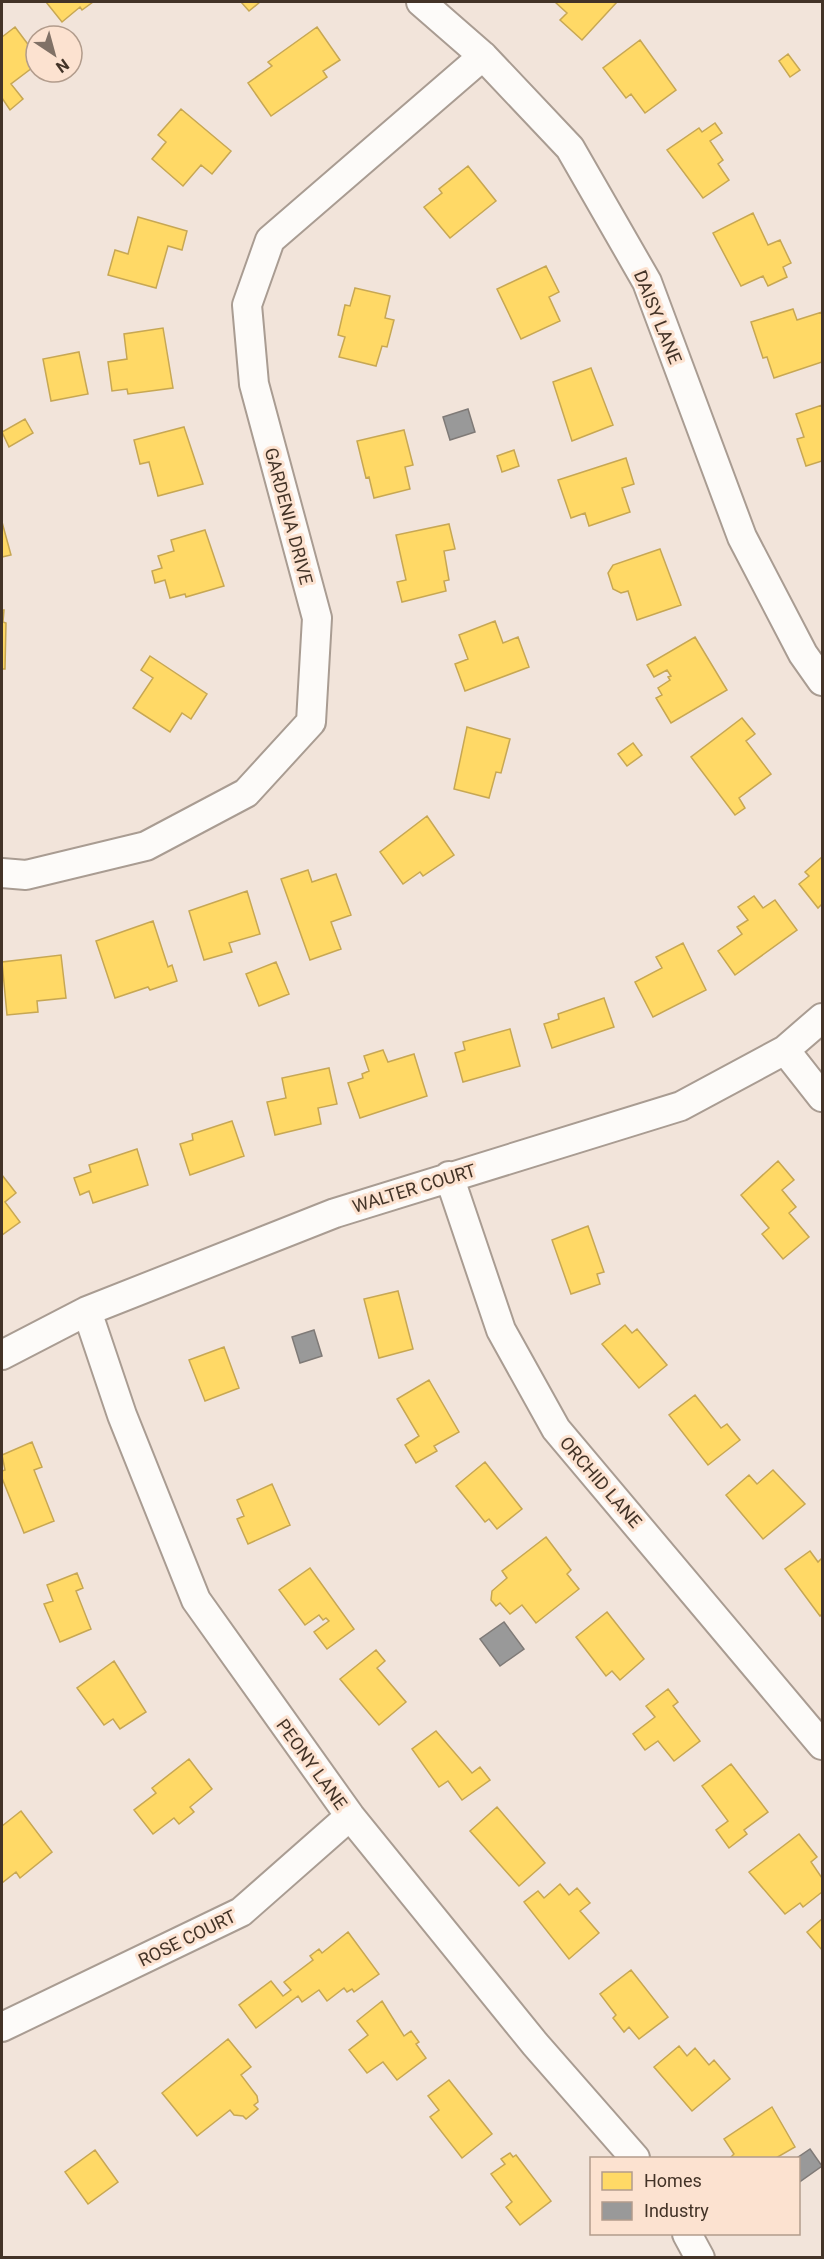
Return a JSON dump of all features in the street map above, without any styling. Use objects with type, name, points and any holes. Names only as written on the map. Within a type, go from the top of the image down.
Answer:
[{"type":"street","name":"DAISY LANE","points":[[421,2],[483,56],[570,148],[647,282],[742,537],[803,654],[822,681]]},
{"type":"street","name":"GARDENIA DRIVE","points":[[2,873],[26,875],[146,846],[246,794],[311,722],[316,618],[254,384],[247,305],[270,240],[483,56]]},
{"type":"street","name":"WALTER COURT","points":[[2,1355],[87,1311],[335,1213],[681,1106],[784,1050],[822,1018]]},
{"type":"street","points":[[784,1050],[822,1097]]},
{"type":"street","name":"ORCHID LANE","points":[[449,1176],[501,1330],[556,1429],[822,1745]]},
{"type":"street","name":"PEONY LANE","points":[[87,1311],[122,1414],[196,1600],[350,1816],[535,2044],[634,2157]]},
{"type":"street","name":"ROSE COURT","points":[[2,2027],[241,1912],[350,1816]]},
{"type":"street","points":[[688,2235],[700,2258]]},
{"type":"building: Homes","points":[[46,2],[93,2],[82,10],[80,7],[62,22]]},
{"type":"building: Homes","points":[[241,2],[260,2],[249,11]]},
{"type":"building: Homes","points":[[555,2],[617,2],[582,40],[560,20],[567,13]]},
{"type":"building: Homes","points":[[15,27],[24,39],[24,74],[11,84],[23,99],[10,110],[2,98],[2,37]]},
{"type":"building: Homes","points":[[317,27],[340,60],[323,71],[327,77],[271,116],[248,83],[272,66],[268,62]]},
{"type":"building: Homes","points":[[640,40],[676,90],[645,113],[631,94],[626,98],[603,68]]},
{"type":"building: Homes","points":[[788,54],[800,70],[790,77],[779,61]]},
{"type":"building: Homes","points":[[181,109],[231,151],[212,174],[201,165],[183,186],[152,159],[166,142],[158,135]]},
{"type":"building: Homes","points":[[715,123],[722,133],[710,141],[723,160],[718,164],[729,180],[703,198],[667,150],[699,128],[702,132]]},
{"type":"building: Homes","points":[[468,166],[496,201],[450,238],[424,207],[442,193],[439,189]]},
{"type":"building: Homes","points":[[753,213],[768,245],[780,240],[791,263],[783,267],[787,277],[768,286],[763,276],[741,286],[713,233]]},
{"type":"building: Homes","points":[[138,217],[187,231],[182,250],[168,246],[156,288],[108,275],[115,250],[128,254]]},
{"type":"building: Homes","points":[[546,266],[559,292],[549,297],[560,321],[521,339],[497,289]]},
{"type":"building: Homes","points":[[355,288],[390,296],[385,318],[394,320],[387,347],[382,346],[376,366],[339,357],[345,337],[338,335],[345,305],[350,306]]},
{"type":"building: Homes","points":[[793,309],[797,320],[822,312],[822,362],[774,378],[767,357],[763,358],[751,322]]},
{"type":"building: Homes","points":[[163,328],[173,388],[128,394],[127,389],[112,391],[108,362],[127,359],[124,334]]},
{"type":"building: Homes","points":[[79,352],[88,394],[51,401],[43,359]]},
{"type":"building: Homes","points":[[591,368],[613,425],[572,441],[553,382]]},
{"type":"building: Homes","points":[[822,405],[822,461],[806,466],[797,439],[804,437],[796,414]]},
{"type":"building: Homes","points":[[25,419],[33,433],[9,447],[2,432]]},
{"type":"building: Homes","points":[[184,427],[203,484],[158,496],[149,462],[140,464],[134,440]]},
{"type":"building: Homes","points":[[404,430],[413,465],[405,467],[410,489],[374,498],[369,477],[366,478],[357,441]]},
{"type":"building: Homes","points":[[514,450],[519,466],[502,472],[497,456]]},
{"type":"building: Homes","points":[[626,458],[634,484],[622,488],[630,512],[589,526],[585,513],[571,518],[558,480]]},
{"type":"building: Homes","points":[[2,522],[11,555],[2,557]]},
{"type":"building: Homes","points":[[449,524],[455,549],[444,551],[449,580],[444,581],[446,591],[402,602],[397,582],[406,580],[396,535]]},
{"type":"building: Homes","points":[[205,530],[224,586],[186,597],[185,594],[170,598],[165,580],[155,583],[152,571],[162,568],[158,556],[174,551],[171,540]]},
{"type":"building: Homes","points":[[660,549],[681,605],[637,620],[628,591],[621,593],[613,589],[608,573],[613,565]]},
{"type":"building: Homes","points":[[2,610],[4,610],[3,622],[6,623],[5,669],[2,669]]},
{"type":"building: Homes","points":[[495,621],[503,643],[518,637],[529,667],[465,691],[455,664],[468,659],[459,635]]},
{"type":"building: Homes","points":[[695,637],[727,690],[671,723],[656,698],[662,695],[658,688],[670,680],[668,677],[671,676],[667,670],[654,677],[647,665]]},
{"type":"building: Homes","points":[[150,656],[207,694],[191,719],[182,713],[170,732],[133,708],[153,678],[141,670]]},
{"type":"building: Homes","points":[[742,718],[755,734],[746,741],[771,774],[739,798],[745,808],[735,815],[691,757]]},
{"type":"building: Homes","points":[[467,727],[510,739],[501,773],[496,772],[489,798],[454,789]]},
{"type":"building: Homes","points":[[633,743],[642,755],[627,766],[618,754]]},
{"type":"building: Homes","points":[[427,816],[454,855],[423,876],[420,872],[403,884],[380,852]]},
{"type":"building: Homes","points":[[822,857],[822,904],[818,908],[799,884],[809,876],[805,872]]},
{"type":"building: Homes","points":[[308,870],[312,882],[336,874],[351,915],[331,922],[341,949],[310,960],[281,879]]},
{"type":"building: Homes","points":[[247,891],[260,934],[229,943],[232,952],[204,960],[189,911]]},
{"type":"building: Homes","points":[[754,896],[763,908],[775,900],[797,930],[735,975],[718,951],[742,934],[737,927],[748,920],[738,907]]},
{"type":"building: Homes","points":[[153,921],[168,967],[172,965],[177,981],[150,990],[148,987],[115,998],[96,941]]},
{"type":"building: Homes","points":[[683,943],[706,990],[653,1017],[635,982],[662,968],[656,957]]},
{"type":"building: Homes","points":[[61,955],[66,998],[37,1001],[38,1012],[7,1015],[2,962]]},
{"type":"building: Homes","points":[[276,962],[289,994],[259,1006],[246,974]]},
{"type":"building: Homes","points":[[604,998],[614,1027],[552,1048],[544,1024],[559,1019],[558,1014]]},
{"type":"building: Homes","points":[[510,1029],[520,1066],[463,1082],[455,1053],[465,1050],[463,1042]]},
{"type":"building: Homes","points":[[383,1050],[388,1062],[414,1054],[427,1096],[360,1118],[348,1083],[363,1078],[362,1074],[369,1071],[364,1056]]},
{"type":"building: Homes","points":[[329,1068],[337,1104],[318,1108],[321,1124],[275,1135],[267,1102],[286,1098],[282,1078]]},
{"type":"building: Homes","points":[[232,1121],[244,1156],[190,1175],[180,1144],[193,1140],[192,1134]]},
{"type":"building: Homes","points":[[137,1149],[148,1185],[93,1203],[89,1191],[80,1195],[74,1178],[91,1172],[89,1165]]},
{"type":"building: Homes","points":[[778,1161],[794,1180],[782,1190],[796,1207],[789,1213],[809,1237],[783,1259],[762,1234],[769,1228],[741,1195]]},
{"type":"building: Homes","points":[[2,1175],[16,1193],[5,1202],[20,1222],[2,1235]]},
{"type":"building: Homes","points":[[588,1226],[604,1272],[597,1274],[600,1284],[571,1294],[552,1240]]},
{"type":"building: Homes","points":[[398,1291],[413,1349],[379,1358],[364,1299]]},
{"type":"building: Homes","points":[[625,1325],[632,1333],[637,1329],[667,1365],[639,1388],[602,1344]]},
{"type":"building: Homes","points":[[224,1347],[239,1388],[205,1401],[189,1360]]},
{"type":"building: Homes","points":[[429,1380],[459,1432],[434,1446],[437,1451],[416,1463],[405,1445],[419,1436],[397,1399]]},
{"type":"building: Homes","points":[[695,1395],[721,1428],[727,1424],[740,1440],[708,1465],[669,1415]]},
{"type":"building: Homes","points":[[32,1442],[42,1467],[34,1470],[54,1521],[24,1533],[2,1478],[2,1471],[5,1470],[2,1455]]},
{"type":"building: Homes","points":[[485,1462],[522,1509],[497,1529],[489,1519],[485,1522],[456,1486]]},
{"type":"building: Homes","points":[[773,1470],[805,1504],[763,1539],[726,1495],[749,1475],[757,1484]]},
{"type":"building: Homes","points":[[272,1484],[290,1525],[248,1544],[237,1519],[244,1516],[237,1500]]},
{"type":"building: Homes","points":[[546,1537],[571,1570],[567,1574],[579,1589],[536,1623],[522,1605],[510,1614],[500,1603],[496,1606],[491,1600],[492,1591],[507,1578],[502,1571]]},
{"type":"building: Homes","points":[[810,1551],[818,1562],[822,1558],[822,1614],[820,1616],[785,1569]]},
{"type":"building: Homes","points":[[310,1568],[354,1629],[327,1649],[314,1632],[329,1621],[326,1618],[323,1620],[319,1615],[305,1625],[279,1590]]},
{"type":"building: Homes","points":[[77,1573],[83,1588],[76,1591],[91,1629],[60,1642],[44,1604],[53,1601],[47,1585]]},
{"type":"building: Homes","points":[[607,1612],[644,1659],[620,1680],[612,1671],[606,1676],[576,1637]]},
{"type":"building: Homes","points":[[376,1650],[385,1661],[377,1668],[406,1702],[379,1725],[340,1679]]},
{"type":"building: Homes","points":[[114,1661],[146,1712],[120,1729],[113,1719],[104,1725],[77,1688]]},
{"type":"building: Homes","points":[[668,1689],[678,1702],[673,1706],[700,1741],[674,1761],[658,1741],[645,1750],[633,1734],[655,1717],[646,1706]]},
{"type":"building: Homes","points":[[436,1731],[472,1773],[480,1767],[490,1780],[462,1800],[448,1781],[439,1787],[412,1749]]},
{"type":"building: Homes","points":[[189,1759],[212,1789],[190,1807],[194,1812],[179,1824],[174,1818],[153,1834],[134,1810],[156,1793],[152,1788]]},
{"type":"building: Homes","points":[[731,1764],[768,1812],[744,1830],[747,1834],[729,1848],[716,1830],[728,1821],[702,1786]]},
{"type":"building: Homes","points":[[497,1807],[545,1863],[519,1886],[470,1831]]},
{"type":"building: Homes","points":[[21,1811],[52,1852],[20,1878],[16,1872],[2,1883],[2,1826]]},
{"type":"building: Homes","points":[[799,1834],[817,1857],[811,1862],[822,1878],[822,1892],[803,1907],[800,1903],[785,1914],[749,1872]]},
{"type":"building: Homes","points":[[560,1884],[569,1895],[577,1888],[590,1903],[580,1911],[599,1933],[569,1959],[524,1902],[538,1891],[544,1898]]},
{"type":"building: Homes","points":[[822,1919],[822,1950],[807,1932]]},
{"type":"building: Homes","points":[[348,1932],[379,1974],[354,1992],[352,1989],[347,1992],[344,1988],[327,2001],[319,1990],[302,2002],[298,1996],[256,2028],[239,2005],[271,1981],[283,1996],[291,1990],[284,1982],[313,1960],[310,1956],[319,1949],[322,1953]]},
{"type":"building: Homes","points":[[631,1970],[668,2017],[639,2039],[629,2027],[624,2032],[613,2018],[616,2015],[600,1994]]},
{"type":"building: Homes","points":[[382,2001],[404,2036],[411,2031],[419,2042],[416,2044],[426,2058],[397,2080],[383,2062],[367,2073],[349,2050],[368,2035],[357,2021]]},
{"type":"building: Homes","points":[[228,2039],[251,2067],[241,2075],[257,2096],[258,2102],[254,2105],[258,2109],[246,2119],[243,2116],[234,2115],[230,2110],[197,2136],[162,2093]]},
{"type":"building: Homes","points":[[679,2046],[687,2056],[695,2048],[709,2065],[714,2060],[730,2079],[692,2111],[654,2067]]},
{"type":"building: Homes","points":[[449,2080],[492,2134],[462,2158],[430,2117],[439,2110],[428,2096]]},
{"type":"building: Homes","points":[[772,2107],[795,2147],[778,2157],[731,2157],[734,2154],[724,2139]]},
{"type":"building: Homes","points":[[95,2150],[118,2182],[88,2204],[65,2172]]},
{"type":"building: Homes","points":[[510,2153],[513,2157],[516,2155],[551,2201],[520,2225],[506,2207],[512,2202],[491,2174],[505,2164],[501,2159]]},
{"type":"building: Industry","points":[[468,409],[475,432],[450,440],[443,417]]},
{"type":"building: Industry","points":[[314,1330],[322,1356],[300,1363],[292,1337]]},
{"type":"building: Industry","points":[[504,1622],[524,1649],[500,1666],[480,1639]]},
{"type":"building: Industry","points":[[810,2149],[822,2166],[800,2182],[798,2157]]}]
